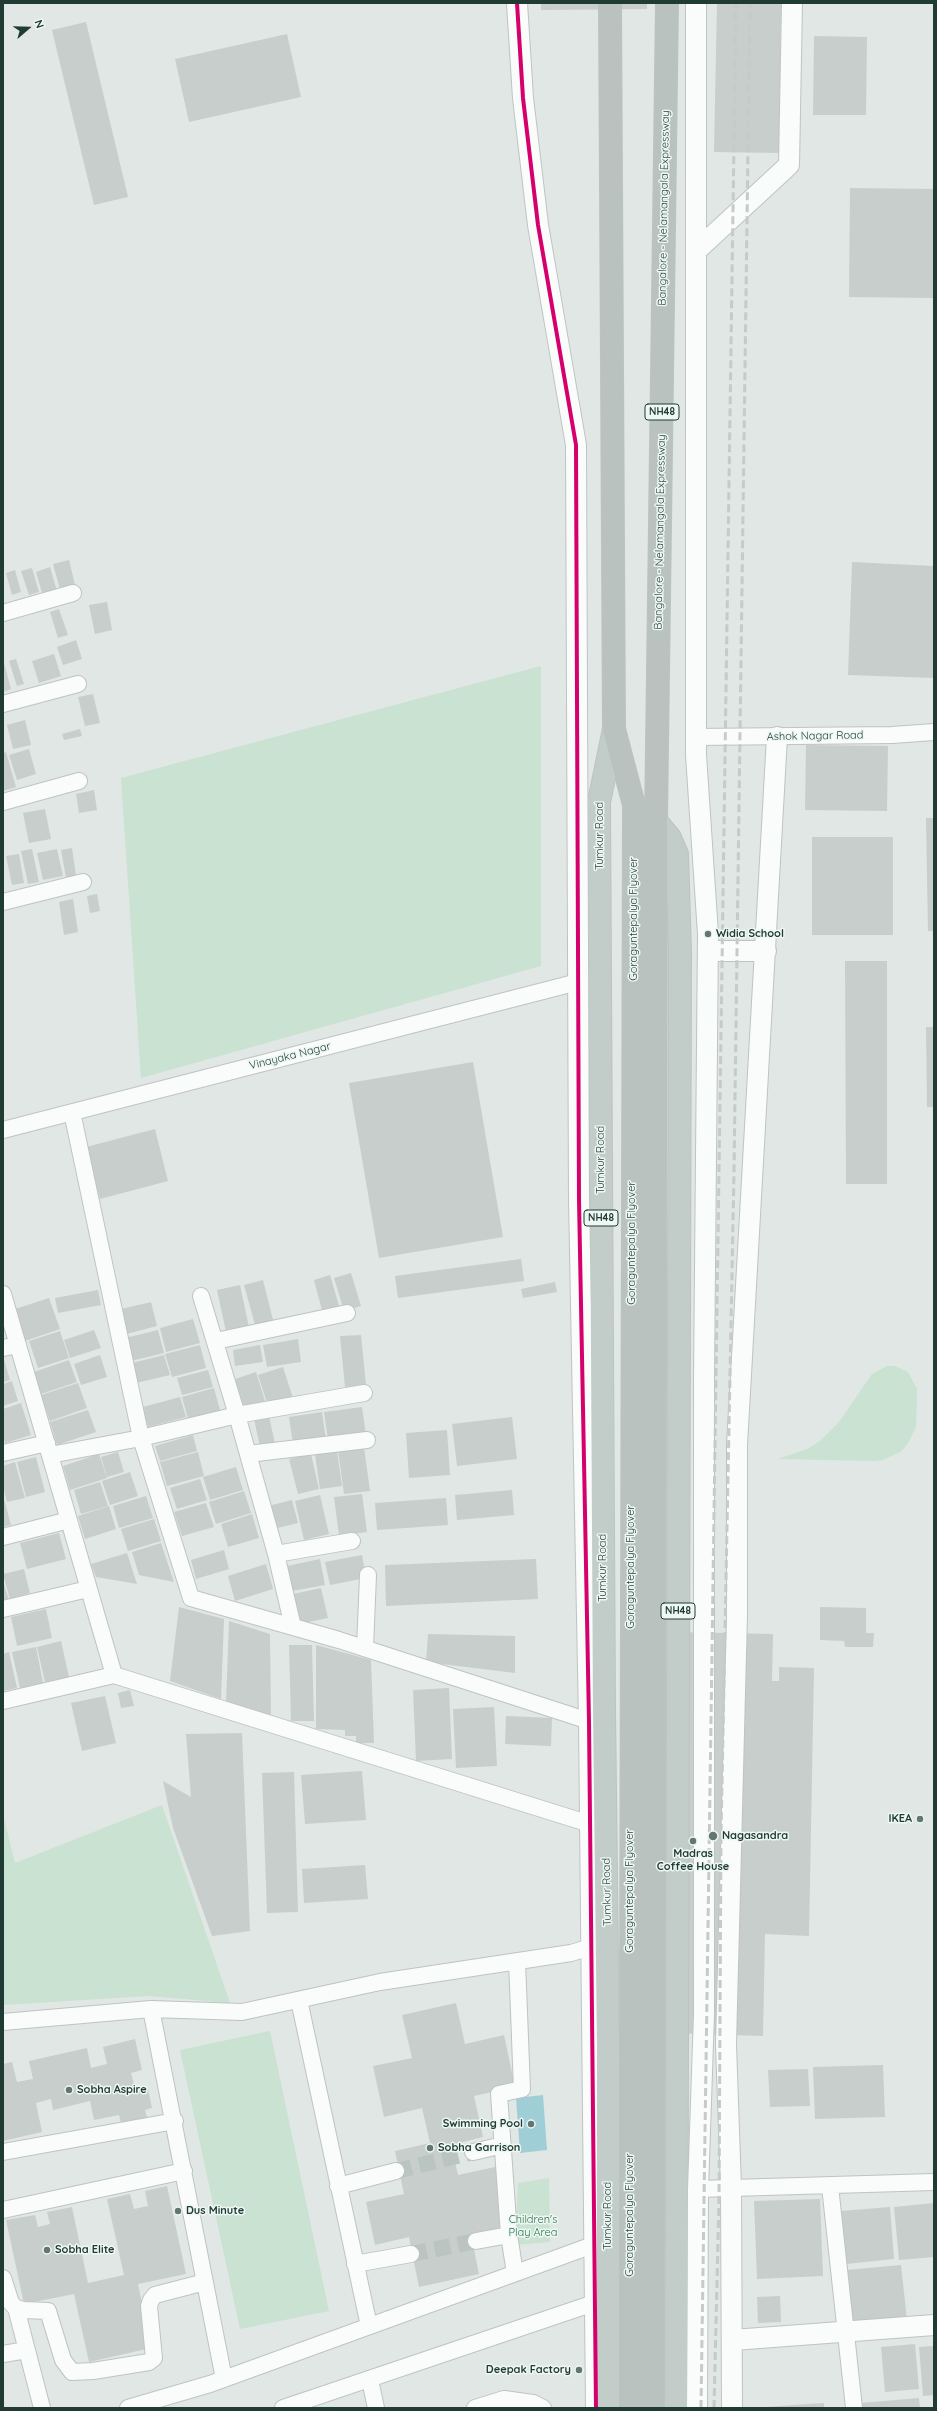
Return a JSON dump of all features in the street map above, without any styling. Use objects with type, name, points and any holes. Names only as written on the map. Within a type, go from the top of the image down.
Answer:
[{"type":"highway","name":"NH48","points":[[610,3],[614,729]]},
{"type":"highway","name":"Bangalore - Nelamangala Expressway","points":[[656,822],[667,3]]},
{"type":"highway","name":"Goraguntepalya Flyover","points":[[614,729],[634,806],[630,2408]]},
{"type":"highway","name":"Tumkur Road","points":[[608,2408],[608,2038],[604,1700],[599,802],[614,729]]},
{"type":"highway","name":"NH48","points":[[656,822],[670,838],[677,854],[680,951],[676,2408]]},
{"type":"highway","name":"Goraguntepalya Flyover","points":[[653,2408],[656,822]]},
{"type":"street","points":[[517,3],[523,98],[538,225],[576,446],[578,982],[589,1721],[593,2245],[596,2408]]},
{"type":"street","points":[[696,3],[696,737],[708,951],[704,1378],[704,2014],[698,2189],[697,2408]]},
{"type":"street","points":[[696,252],[789,165],[792,3]]},
{"type":"street","points":[[3,613],[73,593]]},
{"type":"street","points":[[3,704],[78,684]]},
{"type":"street","name":"Ashok Nagar Road","points":[[696,737],[776,737],[934,732]]},
{"type":"street","points":[[732,2408],[733,2340],[731,2188],[726,2044],[737,1615],[737,1445],[766,951],[776,737]]},
{"type":"street","points":[[3,802],[79,781]]},
{"type":"street","points":[[3,902],[83,882]]},
{"type":"street","points":[[708,951],[766,951]]},
{"type":"street","name":"Vinayaka Nagar","points":[[3,1130],[578,982]]},
{"type":"street","points":[[72,1112],[141,1438],[191,1598],[365,1648],[589,1721]]},
{"type":"street","points":[[3,1294],[11,1347],[48,1449],[114,1675]]},
{"type":"street","points":[[201,1296],[216,1341],[276,1554],[293,1627]]},
{"type":"street","points":[[216,1341],[347,1314]]},
{"type":"street","points":[[3,1453],[141,1438],[237,1415],[364,1393]]},
{"type":"street","points":[[248,1454],[366,1440]]},
{"type":"street","points":[[3,1537],[69,1520]]},
{"type":"street","points":[[276,1554],[352,1542]]},
{"type":"street","points":[[365,1648],[368,1575]]},
{"type":"street","points":[[3,1609],[88,1590]]},
{"type":"street","points":[[3,1701],[114,1675],[590,1824]]},
{"type":"street","points":[[3,2022],[151,2009],[242,2012],[380,1982],[571,1953],[591,1947]]},
{"type":"street","points":[[515,2273],[509,2235],[499,2094],[522,2089],[517,1961]]},
{"type":"street","points":[[299,2000],[369,2326]]},
{"type":"street","points":[[151,2009],[175,2121],[224,2379]]},
{"type":"street","points":[[3,2152],[175,2121]]},
{"type":"street","points":[[473,2152],[503,2145]]},
{"type":"street","points":[[3,2210],[184,2171]]},
{"type":"street","points":[[338,2186],[396,2171]]},
{"type":"street","points":[[698,2189],[934,2182]]},
{"type":"street","points":[[830,2186],[854,2408]]},
{"type":"street","points":[[476,2241],[509,2235]]},
{"type":"street","points":[[128,2408],[224,2379],[593,2245]]},
{"type":"street","points":[[355,2264],[411,2254]]},
{"type":"street","points":[[3,2278],[11,2303],[16,2308],[42,2408]]},
{"type":"street","points":[[16,2308],[24,2310],[48,2311],[62,2360],[72,2372],[142,2365],[154,2358],[148,2306],[155,2295],[206,2282]]},
{"type":"street","points":[[284,2408],[594,2303]]},
{"type":"street","points":[[733,2340],[934,2325]]},
{"type":"street","points":[[3,2354],[27,2350]]},
{"type":"street","points":[[370,2380],[376,2408]]},
{"type":"street","points":[[475,2408],[504,2399],[533,2403],[543,2408]]},
{"type":"green space","points":[[541,666],[541,966],[141,1078],[121,778]]},
{"type":"green space","points":[[887,1366],[895,1366],[908,1372],[917,1389],[916,1427],[907,1445],[900,1452],[883,1460],[874,1461],[778,1459],[807,1449],[820,1441],[839,1422],[872,1374]]},
{"type":"green space","points":[[162,1805],[230,2003],[149,1996],[3,2005],[3,1814],[15,1863]]},
{"type":"green space","points":[[270,2031],[329,2311],[240,2329],[180,2050]]},
{"type":"green space","name":"Children's Play Area","points":[[549,2178],[550,2242],[515,2245],[518,2183]]},
{"type":"water","name":"Swimming Pool","points":[[543,2095],[547,2150],[520,2153],[516,2098]]},
{"type":"building","points":[[541,3],[647,3],[647,9],[541,10]]},
{"type":"building","points":[[717,3],[781,3],[779,153],[714,152]]},
{"type":"building","points":[[86,22],[128,197],[94,205],[52,30]]},
{"type":"building","points":[[287,34],[301,97],[189,122],[175,59]]},
{"type":"building","points":[[814,36],[867,37],[866,115],[813,115]]},
{"type":"building","points":[[850,188],[934,189],[934,298],[849,297]]},
{"type":"building","points":[[69,560],[75,585],[60,589],[53,564]]},
{"type":"building","points":[[852,562],[934,566],[934,678],[848,675]]},
{"type":"building","points":[[50,567],[57,591],[43,596],[36,572]]},
{"type":"building","points":[[32,568],[39,592],[29,595],[21,571]]},
{"type":"building","points":[[15,570],[21,592],[12,595],[6,573]]},
{"type":"building","points":[[107,602],[112,630],[95,634],[89,605]]},
{"type":"building","points":[[59,609],[68,635],[58,638],[50,612]]},
{"type":"building","points":[[76,640],[82,659],[63,665],[57,647]]},
{"type":"building","points":[[54,654],[61,676],[39,683],[32,661]]},
{"type":"building","points":[[3,659],[11,689],[3,692]]},
{"type":"building","points":[[16,659],[24,684],[17,686],[9,661]]},
{"type":"building","points":[[93,694],[100,723],[85,726],[78,697]]},
{"type":"building","points":[[25,720],[31,745],[13,749],[7,725]]},
{"type":"building","points":[[80,729],[82,736],[64,740],[62,734]]},
{"type":"building","points":[[806,745],[888,746],[887,811],[805,810]]},
{"type":"building","points":[[29,749],[36,774],[17,780],[9,755]]},
{"type":"building","points":[[6,752],[16,787],[3,791],[3,753]]},
{"type":"building","points":[[94,790],[97,810],[79,813],[76,794]]},
{"type":"building","points":[[45,809],[51,839],[29,843],[23,813]]},
{"type":"building","points":[[926,818],[934,818],[934,931],[928,931]]},
{"type":"building","points":[[812,837],[893,837],[893,935],[812,935]]},
{"type":"building","points":[[72,848],[76,876],[66,878],[61,850]]},
{"type":"building","points":[[32,849],[39,882],[28,884],[21,851]]},
{"type":"building","points":[[57,849],[63,876],[43,880],[37,853]]},
{"type":"building","points":[[19,854],[24,883],[12,885],[6,856]]},
{"type":"building","points":[[97,894],[100,911],[90,913],[87,896]]},
{"type":"building","points":[[73,899],[78,932],[64,935],[59,902]]},
{"type":"building","points":[[845,961],[887,961],[887,1184],[846,1184]]},
{"type":"building","points":[[926,1027],[934,1027],[934,1107],[927,1107]]},
{"type":"building","points":[[473,1062],[503,1237],[379,1258],[349,1083]]},
{"type":"building","points":[[155,1129],[168,1181],[100,1199],[86,1147]]},
{"type":"building","points":[[521,1259],[524,1281],[398,1298],[395,1276]]},
{"type":"building","points":[[351,1273],[361,1306],[344,1311],[334,1278]]},
{"type":"building","points":[[330,1275],[340,1309],[323,1314],[314,1280]]},
{"type":"building","points":[[263,1280],[273,1320],[255,1325],[244,1285]]},
{"type":"building","points":[[555,1282],[557,1292],[523,1298],[521,1289]]},
{"type":"building","points":[[240,1285],[249,1327],[226,1332],[217,1290]]},
{"type":"building","points":[[98,1290],[101,1305],[58,1313],[55,1298]]},
{"type":"building","points":[[49,1298],[60,1329],[25,1341],[15,1309]]},
{"type":"building","points":[[151,1302],[157,1326],[123,1335],[117,1310]]},
{"type":"building","points":[[193,1319],[200,1343],[166,1352],[160,1328]]},
{"type":"building","points":[[94,1330],[101,1348],[70,1358],[64,1340]]},
{"type":"building","points":[[158,1330],[164,1353],[131,1361],[125,1338]]},
{"type":"building","points":[[60,1331],[69,1358],[38,1368],[29,1341]]},
{"type":"building","points":[[361,1335],[366,1385],[345,1387],[340,1336]]},
{"type":"building","points":[[298,1339],[301,1362],[267,1367],[263,1345]]},
{"type":"building","points":[[200,1345],[206,1368],[172,1377],[165,1354]]},
{"type":"building","points":[[260,1345],[263,1362],[235,1366],[233,1350]]},
{"type":"building","points":[[100,1355],[107,1377],[81,1385],[74,1364]]},
{"type":"building","points":[[164,1355],[170,1375],[136,1383],[132,1363]]},
{"type":"building","points":[[3,1356],[10,1380],[3,1382]]},
{"type":"building","points":[[69,1360],[77,1382],[41,1394],[34,1372]]},
{"type":"building","points":[[283,1367],[293,1398],[268,1406],[258,1375]]},
{"type":"building","points":[[208,1370],[213,1387],[182,1395],[177,1378]]},
{"type":"building","points":[[256,1372],[266,1404],[245,1410],[235,1379]]},
{"type":"building","points":[[12,1381],[18,1401],[3,1406],[3,1384]]},
{"type":"building","points":[[78,1383],[87,1408],[50,1421],[41,1395]]},
{"type":"building","points":[[214,1388],[220,1410],[188,1419],[182,1397]]},
{"type":"building","points":[[180,1397],[186,1417],[148,1427],[143,1407]]},
{"type":"building","points":[[21,1403],[31,1435],[5,1443],[3,1434],[3,1409]]},
{"type":"building","points":[[362,1407],[366,1435],[328,1439],[324,1412]]},
{"type":"building","points":[[88,1410],[96,1432],[57,1445],[50,1422]]},
{"type":"building","points":[[322,1412],[326,1440],[293,1444],[289,1417]]},
{"type":"building","points":[[269,1416],[275,1444],[260,1447],[254,1419]]},
{"type":"building","points":[[512,1417],[517,1459],[457,1466],[452,1424]]},
{"type":"building","points":[[447,1430],[450,1475],[409,1478],[406,1433]]},
{"type":"building","points":[[193,1435],[197,1451],[160,1461],[155,1446]]},
{"type":"building","points":[[364,1447],[370,1491],[344,1494],[338,1450]]},
{"type":"building","points":[[337,1451],[342,1486],[320,1489],[315,1454]]},
{"type":"building","points":[[118,1452],[124,1472],[107,1477],[101,1457]]},
{"type":"building","points":[[198,1452],[204,1476],[167,1486],[160,1462]]},
{"type":"building","points":[[99,1454],[107,1478],[70,1490],[63,1466]]},
{"type":"building","points":[[311,1454],[319,1489],[298,1494],[289,1459]]},
{"type":"building","points":[[36,1457],[45,1492],[26,1497],[17,1462]]},
{"type":"building","points":[[15,1462],[25,1498],[7,1502],[3,1486],[3,1466]]},
{"type":"building","points":[[236,1467],[243,1490],[210,1500],[203,1477]]},
{"type":"building","points":[[130,1472],[138,1496],[110,1505],[102,1481]]},
{"type":"building","points":[[200,1479],[207,1500],[177,1509],[170,1488]]},
{"type":"building","points":[[100,1482],[108,1506],[81,1514],[74,1490]]},
{"type":"building","points":[[512,1490],[514,1515],[457,1520],[455,1495]]},
{"type":"building","points":[[244,1491],[251,1513],[216,1524],[209,1502]]},
{"type":"building","points":[[362,1494],[367,1532],[339,1536],[334,1497]]},
{"type":"building","points":[[3,1495],[11,1525],[3,1527]]},
{"type":"building","points":[[320,1495],[329,1534],[304,1540],[295,1501]]},
{"type":"building","points":[[146,1496],[153,1518],[119,1528],[113,1506]]},
{"type":"building","points":[[446,1498],[448,1525],[377,1530],[375,1503]]},
{"type":"building","points":[[292,1500],[298,1523],[273,1529],[268,1506]]},
{"type":"building","points":[[206,1503],[214,1527],[182,1536],[174,1512]]},
{"type":"building","points":[[109,1506],[116,1529],[85,1539],[78,1516]]},
{"type":"building","points":[[252,1514],[259,1538],[228,1547],[221,1524]]},
{"type":"building","points":[[154,1519],[161,1541],[128,1551],[121,1529]]},
{"type":"building","points":[[59,1533],[66,1559],[27,1569],[20,1543]]},
{"type":"building","points":[[161,1543],[174,1582],[139,1575],[132,1552]]},
{"type":"building","points":[[224,1550],[229,1569],[196,1579],[191,1560]]},
{"type":"building","points":[[127,1553],[137,1584],[96,1577],[91,1564]]},
{"type":"building","points":[[362,1555],[366,1578],[330,1585],[325,1562]]},
{"type":"building","points":[[320,1559],[325,1585],[292,1591],[287,1566]]},
{"type":"building","points":[[536,1559],[538,1599],[386,1606],[385,1565]]},
{"type":"building","points":[[266,1564],[273,1589],[235,1601],[228,1576]]},
{"type":"building","points":[[24,1569],[30,1593],[10,1599],[3,1574]]},
{"type":"building","points":[[3,1581],[9,1600],[3,1601]]},
{"type":"building","points":[[321,1588],[328,1618],[299,1624],[293,1594]]},
{"type":"building","points":[[179,1607],[224,1619],[221,1699],[170,1681]]},
{"type":"building","points":[[820,1607],[866,1608],[866,1633],[874,1633],[873,1647],[845,1647],[844,1641],[820,1640]]},
{"type":"building","points":[[46,1609],[52,1638],[17,1646],[11,1617]]},
{"type":"building","points":[[229,1621],[270,1634],[271,1718],[226,1703]]},
{"type":"building","points":[[677,1632],[773,1634],[772,1681],[779,1681],[779,1667],[814,1668],[809,1936],[765,1934],[763,2036],[669,2033]]},
{"type":"building","points":[[428,1634],[515,1636],[515,1673],[426,1662]]},
{"type":"building","points":[[61,1641],[69,1677],[45,1682],[37,1647]]},
{"type":"building","points":[[289,1645],[312,1645],[314,1721],[291,1721]]},
{"type":"building","points":[[316,1645],[371,1660],[374,1743],[356,1743],[356,1736],[345,1736],[345,1730],[316,1729]]},
{"type":"building","points":[[36,1647],[43,1683],[20,1688],[12,1652]]},
{"type":"building","points":[[9,1652],[17,1688],[3,1691],[3,1654]]},
{"type":"building","points":[[449,1688],[452,1759],[416,1761],[413,1690]]},
{"type":"building","points":[[130,1690],[134,1706],[121,1708],[118,1693]]},
{"type":"building","points":[[105,1696],[116,1743],[82,1751],[71,1703]]},
{"type":"building","points":[[494,1707],[497,1766],[456,1768],[453,1709]]},
{"type":"building","points":[[506,1716],[552,1718],[551,1746],[505,1744]]},
{"type":"building","points":[[242,1733],[250,1931],[212,1936],[173,1828],[163,1781],[191,1797],[186,1734]]},
{"type":"building","points":[[362,1771],[366,1820],[305,1824],[301,1775]]},
{"type":"building","points":[[294,1772],[298,1912],[267,1913],[262,1773]]},
{"type":"building","points":[[365,1865],[368,1899],[304,1903],[302,1869]]},
{"type":"building","name":"Sobha Garrison","points":[[456,2003],[465,2044],[504,2035],[515,2087],[474,2096],[483,2137],[451,2145],[458,2175],[495,2167],[508,2227],[471,2235],[479,2274],[419,2287],[409,2237],[375,2245],[366,2202],[404,2194],[395,2151],[430,2143],[422,2108],[384,2117],[373,2066],[412,2058],[402,2015]]},
{"type":"building","name":"Sobha Aspire","points":[[135,2039],[142,2070],[131,2073],[136,2092],[148,2089],[152,2108],[145,2110],[148,2121],[122,2127],[119,2115],[94,2120],[90,2101],[53,2110],[51,2099],[36,2103],[42,2132],[3,2141],[3,2064],[12,2062],[17,2082],[33,2079],[29,2061],[87,2048],[91,2068],[107,2064],[103,2047]]},
{"type":"building","points":[[883,2065],[885,2117],[815,2119],[813,2067]]},
{"type":"building","points":[[808,2069],[810,2106],[770,2107],[768,2070]]},
{"type":"building","name":"Sobha Elite","points":[[167,2186],[186,2274],[138,2284],[151,2348],[89,2362],[74,2294],[24,2304],[6,2220],[35,2215],[38,2227],[50,2224],[47,2212],[72,2207],[88,2283],[124,2275],[107,2199],[130,2194],[134,2209],[148,2206],[145,2191]]},
{"type":"building","points":[[820,2199],[823,2276],[757,2279],[754,2201]]},
{"type":"building","points":[[934,2203],[934,2257],[899,2260],[894,2207]]},
{"type":"building","points":[[890,2207],[894,2259],[846,2264],[841,2211]]},
{"type":"building","points":[[901,2265],[907,2320],[852,2325],[847,2270]]},
{"type":"building","points":[[780,2296],[781,2322],[758,2323],[757,2297]]},
{"type":"building","points":[[915,2344],[919,2389],[885,2392],[881,2347]]},
{"type":"building","points":[[934,2346],[934,2395],[923,2396],[919,2347]]},
{"type":"building","points":[[919,2398],[920,2408],[861,2408],[861,2403]]},
{"type":"building","points":[[824,2403],[824,2408],[765,2408],[765,2407]]},
{"type":"tunnel","points":[[396,2171],[473,2152]]},
{"type":"tunnel","points":[[411,2254],[476,2241]]},
{"type":"railway","points":[[701,2408],[736,3]]},
{"type":"railway","points":[[714,2408],[719,2200],[721,1835],[734,1171],[750,3]]},
{"type":"cycle path","points":[[517,3],[523,98],[538,225],[576,445],[579,1200],[589,1721],[596,2408]]},
{"type":"place","name":"Widia School","points":[[708,934]]},
{"type":"place","name":"IKEA","points":[[920,1819]]},
{"type":"place","name":"Nagasandra","points":[[713,1836]]},
{"type":"place","name":"Madras Coffee House","points":[[693,1841]]},
{"type":"place","name":"Sobha Aspire","points":[[69,2090]]},
{"type":"place","name":"Swimming Pool","points":[[531,2124]]},
{"type":"place","name":"Sobha Garrison","points":[[430,2148]]},
{"type":"place","name":"Dus Minute","points":[[178,2211]]},
{"type":"place","name":"Sobha Elite","points":[[47,2250]]},
{"type":"place","name":"Deepak Factory","points":[[579,2370]]}]
